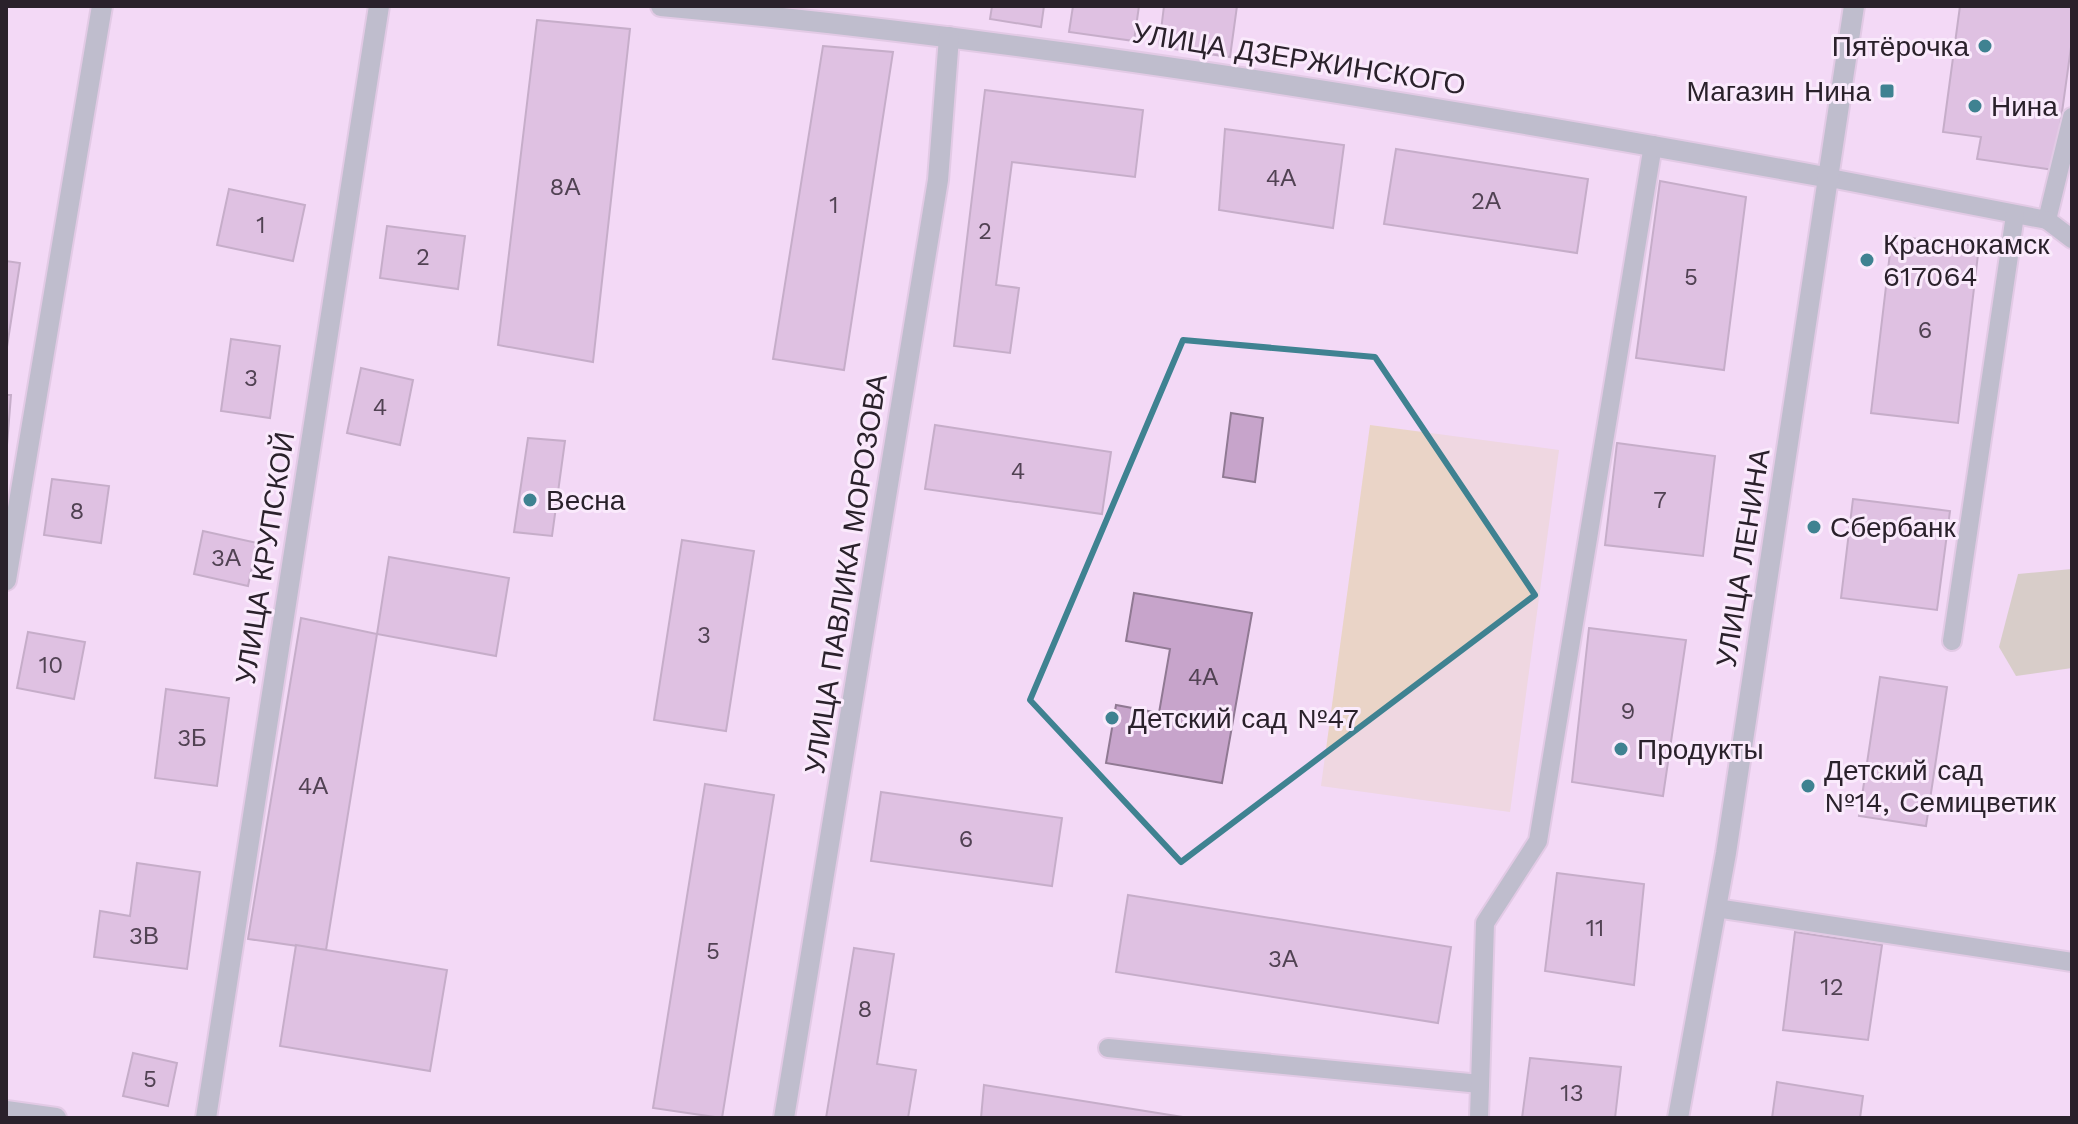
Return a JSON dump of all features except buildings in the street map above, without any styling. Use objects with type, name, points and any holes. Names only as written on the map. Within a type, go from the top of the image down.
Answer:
[{"type":"street","points":[[6,580],[102,6]]},
{"type":"street","name":"УЛИЦА КРУПСКОЙ","points":[[206,1118],[379,6]]},
{"type":"street","name":"УЛИЦА ДЗЕРЖИНСКОГО","points":[[661,6],[855,24],[1318,88],[1830,178]]},
{"type":"street","name":"УЛИЦА ЛЕНИНА","points":[[1678,1118],[1716,908],[1854,6]]},
{"type":"street","name":"УЛИЦА ПАВЛИКА МОРОЗОВА","points":[[784,1118],[938,180],[949,37]]},
{"type":"street","points":[[6,1111],[56,1118]]},
{"type":"lane","points":[[2047,220],[2072,117]]},
{"type":"lane","points":[[1479,1118],[1485,923],[1538,841],[1653,145]]},
{"type":"lane","points":[[1830,178],[2047,220],[2072,239]]},
{"type":"lane","points":[[1952,641],[2015,215]]},
{"type":"lane","points":[[1716,908],[2072,962]]},
{"type":"lane","points":[[1108,1048],[1480,1084]]},
{"type":"highlighted area","points":[[1183,340],[1375,357],[1535,595],[1181,862],[1030,700]]},
{"type":"shaded area","points":[[1370,425],[1559,450],[1510,812],[1321,786]]},
{"type":"green space","points":[[2072,569],[2072,668],[2016,676],[1999,647],[2018,574]]},
{"type":"place","name":"Пятёрочка","points":[[1985,46]]},
{"type":"place","name":"Магазин Нина","points":[[1887,91]]},
{"type":"place","name":"Нина","points":[[1975,106]]},
{"type":"place","name":"Краснокамск 617064","points":[[1867,260]]},
{"type":"place","name":"Весна","points":[[530,500]]},
{"type":"place","name":"Сбербанк","points":[[1814,527]]},
{"type":"place","name":"Детский сад №47","points":[[1112,718]]},
{"type":"place","name":"Продукты","points":[[1621,749]]},
{"type":"place","name":"Детский сад №14, Семицветик","points":[[1808,786]]}]
